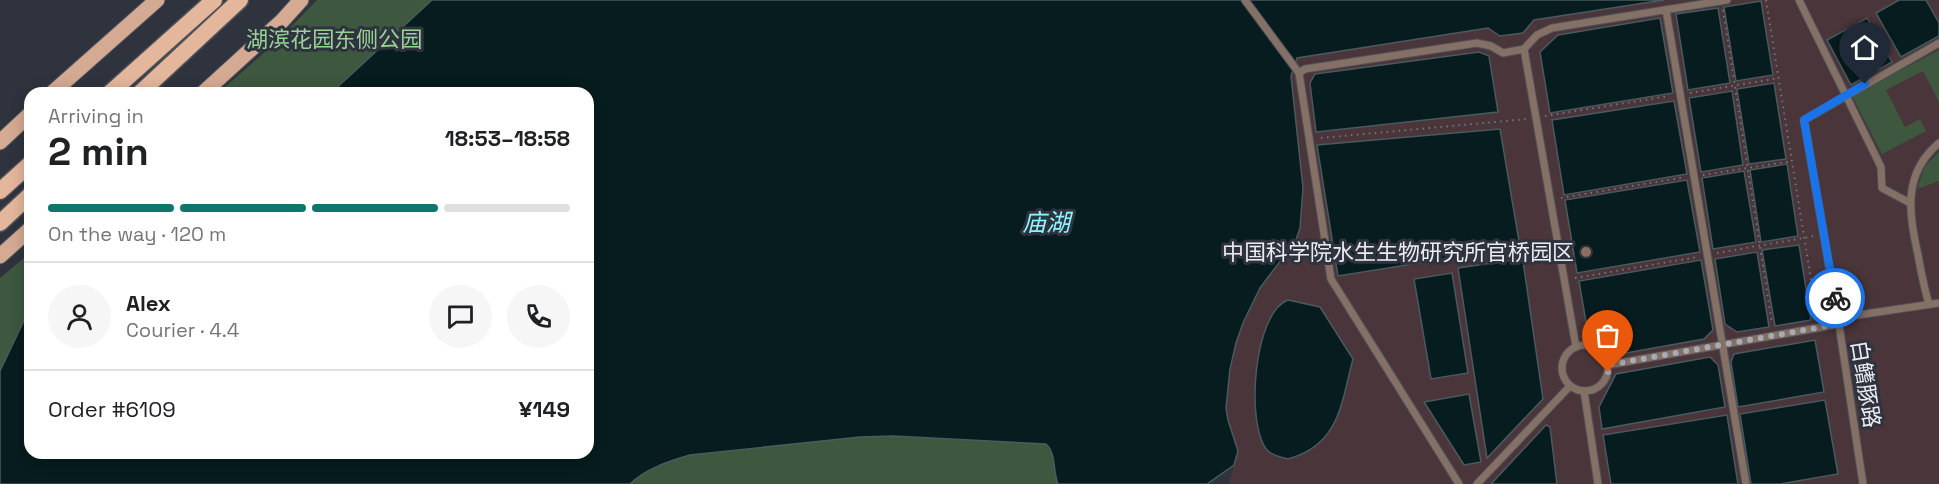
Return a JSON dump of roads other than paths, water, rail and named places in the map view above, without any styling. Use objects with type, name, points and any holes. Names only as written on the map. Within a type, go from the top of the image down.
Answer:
[{"type":"highway","points":[[117,87],[214,0]]},
{"type":"highway","points":[[146,87],[240,0]]},
{"type":"highway","points":[[0,191],[24,169]]},
{"type":"highway","points":[[0,223],[24,201]]},
{"type":"main road","points":[[59,87],[157,0]]},
{"type":"main road","points":[[210,87],[282,21],[301,0]]},
{"type":"main road","points":[[0,142],[24,120]]},
{"type":"main road","points":[[0,256],[24,234]]},
{"type":"lane","points":[[1245,0],[1299,73],[1331,279],[1459,484]]},
{"type":"lane","points":[[1299,73],[1305,69],[1477,44],[1491,46],[1503,53],[1524,49],[1532,39],[1545,30],[1724,0]]},
{"type":"lane","points":[[1800,0],[1881,167],[1882,188],[1910,202]]},
{"type":"lane","points":[[1666,10],[1746,484]]},
{"type":"lane","points":[[1608,365],[1818,328],[1839,321],[1804,120],[1939,43]]},
{"type":"lane","points":[[1524,49],[1576,347]]},
{"type":"lane","points":[[1929,304],[1911,221],[1910,202],[1919,166],[1939,143]]},
{"type":"lane","name":"白鳍豚路","points":[[1863,484],[1839,321],[1939,303]]},
{"type":"lane","points":[[1590,346],[1597,348],[1606,358],[1608,365],[1606,378],[1602,384],[1584,392],[1570,386],[1563,373],[1562,365],[1569,351],[1576,347],[1590,346]]},
{"type":"lane","points":[[1477,484],[1570,386]]},
{"type":"lane","points":[[1584,392],[1598,484]]},
{"type":"water","name":"庙湖","points":[[432,0],[1664,0],[1534,20],[1523,33],[1500,36],[1488,28],[1297,58],[1291,76],[1303,188],[1300,228],[1296,240],[1260,288],[1243,323],[1230,369],[1226,408],[1238,451],[1234,465],[1207,484],[1058,484],[1053,457],[1046,444],[893,436],[860,437],[690,455],[650,470],[630,484],[0,484],[0,371],[24,321],[24,459],[594,459],[594,87],[338,87]]},
{"type":"water","points":[[1899,0],[1926,0],[1939,23],[1939,36],[1901,57],[1876,13]]},
{"type":"water","points":[[1761,1],[1773,75],[1736,81],[1724,7]]},
{"type":"water","points":[[1718,8],[1730,83],[1688,90],[1676,14]]},
{"type":"water","points":[[1660,18],[1673,93],[1550,113],[1540,52],[1558,35]]},
{"type":"water","points":[[1867,18],[1892,62],[1851,85],[1827,40]]},
{"type":"water","points":[[1479,52],[1489,56],[1498,112],[1316,132],[1310,83],[1315,74]]},
{"type":"water","points":[[1774,83],[1786,159],[1749,164],[1737,89]]},
{"type":"water","points":[[1732,91],[1743,165],[1701,172],[1689,98]]},
{"type":"water","points":[[1674,101],[1687,174],[1564,195],[1552,120]]},
{"type":"water","points":[[1500,129],[1520,247],[1338,276],[1317,145]]},
{"type":"water","points":[[1787,164],[1798,236],[1761,242],[1750,170]]},
{"type":"water","points":[[1744,171],[1756,242],[1713,249],[1702,178]]},
{"type":"water","points":[[1687,180],[1700,252],[1577,273],[1565,200]]},
{"type":"water","points":[[1799,245],[1811,320],[1775,326],[1762,250]]},
{"type":"water","points":[[1757,252],[1769,327],[1737,332],[1725,324],[1715,259]]},
{"type":"water","points":[[1519,259],[1523,261],[1543,399],[1487,458],[1458,268]]},
{"type":"water","points":[[1701,260],[1713,330],[1704,339],[1615,355],[1588,334],[1579,281]]},
{"type":"water","points":[[1452,273],[1468,373],[1431,379],[1414,279]]},
{"type":"water","points":[[1288,300],[1320,307],[1353,359],[1341,406],[1328,433],[1318,444],[1288,459],[1274,455],[1267,450],[1260,436],[1255,394],[1256,369],[1267,325],[1276,309]]},
{"type":"water","points":[[1815,340],[1824,392],[1738,407],[1731,362],[1734,354]]},
{"type":"water","points":[[1710,357],[1718,365],[1725,407],[1602,429],[1599,407],[1616,374]]},
{"type":"water","points":[[1469,394],[1481,462],[1464,465],[1424,402]]},
{"type":"water","points":[[1825,400],[1838,474],[1780,484],[1751,484],[1740,414]]},
{"type":"water","points":[[1727,415],[1738,484],[1611,484],[1603,435]]},
{"type":"water","points":[[1546,425],[1550,427],[1557,484],[1491,484]]},
{"type":"place","name":"中国科学院水生生物研究所官桥园区","points":[[1586,252]]},
{"type":"park label","name":"湖滨花园东侧公园","points":[[334,39]]}]
